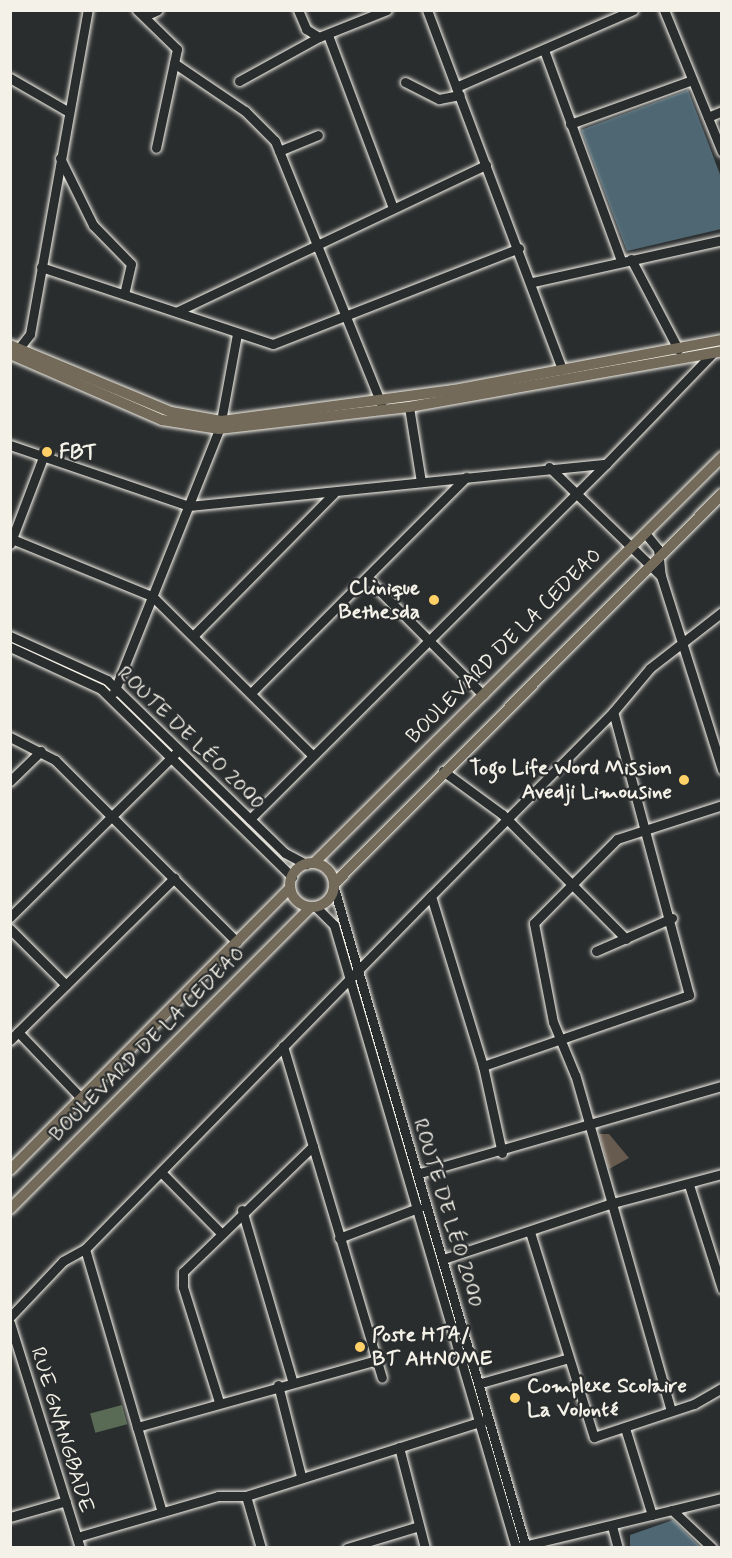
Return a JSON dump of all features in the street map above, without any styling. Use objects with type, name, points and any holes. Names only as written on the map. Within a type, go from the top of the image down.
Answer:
[{"type":"main road","points":[[13,352],[171,412],[220,425],[381,406],[562,369],[722,340]]},
{"type":"main road","points":[[381,406],[408,407],[717,352]]},
{"type":"main road","name":"BOULEVARD DE LA CEDEAO","points":[[310,864],[722,457]]},
{"type":"main road","points":[[334,886],[326,867],[310,864],[291,882],[297,901],[314,907],[328,900],[334,886],[443,771],[722,494]]},
{"type":"main road","name":"BOULEVARD DE LA CEDEAO","points":[[10,1170],[237,942],[291,882]]},
{"type":"main road","name":"BOULEVARD DE LA CEDEAO","points":[[10,1209],[314,907]]},
{"type":"street","points":[[13,352],[30,334],[88,10]]},
{"type":"street","points":[[141,13],[158,10]]},
{"type":"street","points":[[298,10],[306,28],[323,36],[393,208]]},
{"type":"street","points":[[239,81],[323,36],[387,10]]},
{"type":"street","points":[[427,10],[533,282],[562,369]]},
{"type":"street","points":[[405,82],[439,99],[633,10]]},
{"type":"street","points":[[664,10],[722,152]]},
{"type":"street","points":[[141,13],[177,49],[156,148]]},
{"type":"street","points":[[544,50],[570,124],[626,259],[678,349]]},
{"type":"street","points":[[174,63],[245,111],[279,151],[319,245],[381,406]]},
{"type":"street","points":[[10,78],[69,112]]},
{"type":"street","points":[[570,124],[692,80]]},
{"type":"street","points":[[708,117],[722,111]]},
{"type":"street","points":[[279,151],[318,135]]},
{"type":"street","points":[[60,158],[93,225],[131,264],[124,294]]},
{"type":"street","points":[[178,311],[486,165]]},
{"type":"street","points":[[533,282],[626,259],[722,240]]},
{"type":"street","points":[[41,267],[178,311],[237,334],[273,344],[348,318],[519,248]]},
{"type":"street","points":[[112,698],[220,425],[237,334]]},
{"type":"street","points":[[250,819],[311,754],[429,639],[573,491],[606,464],[717,352]]},
{"type":"street","points":[[408,407],[422,482]]},
{"type":"street","points":[[10,445],[189,506],[334,493],[549,467],[606,464]]},
{"type":"street","points":[[43,457],[11,541],[152,596],[194,634],[311,754]]},
{"type":"street","points":[[549,467],[631,547],[647,567],[661,576]]},
{"type":"street","points":[[251,693],[368,579],[466,477]]},
{"type":"street","points":[[194,634],[334,493]]},
{"type":"street","points":[[645,533],[659,555],[661,576],[685,644],[722,770]]},
{"type":"street","points":[[368,579],[483,695]]},
{"type":"street","points":[[10,1317],[63,1261],[85,1249],[348,977],[358,970],[431,896],[510,822],[650,668],[685,644],[722,612]]},
{"type":"street","name":"ROUTE DE LÉO 2000","points":[[10,636],[94,671],[116,687],[291,882]]},
{"type":"street","name":"ROUTE DE LÉO 2000","points":[[10,647],[81,676],[112,698],[177,753],[285,853],[310,864]]},
{"type":"street","points":[[483,1066],[685,1000],[691,989],[647,827],[612,712]]},
{"type":"street","points":[[10,737],[41,751],[112,816],[237,942]]},
{"type":"street","points":[[10,781],[41,751]]},
{"type":"street","points":[[10,917],[177,753]]},
{"type":"street","points":[[443,771],[510,822],[626,939]]},
{"type":"street","points":[[671,1411],[540,972],[534,923],[570,884],[617,839],[647,827],[722,805]]},
{"type":"street","points":[[10,1040],[174,878]]},
{"type":"street","name":"ROUTE DE LÉO 2000","points":[[334,886],[492,1418],[521,1547]]},
{"type":"street","points":[[431,896],[483,1066],[502,1153]]},
{"type":"street","name":"ROUTE DE LÉO 2000","points":[[314,907],[334,925],[480,1422],[521,1547]]},
{"type":"street","points":[[596,951],[672,918]]},
{"type":"street","points":[[10,929],[66,985]]},
{"type":"street","points":[[18,1032],[81,1098]]},
{"type":"street","points":[[283,1046],[374,1361],[382,1378]]},
{"type":"street","points":[[420,1173],[502,1153],[722,1086]]},
{"type":"street","points":[[219,1402],[182,1283],[186,1266],[242,1210],[313,1146]]},
{"type":"street","points":[[161,1172],[220,1232]]},
{"type":"street","points":[[443,1259],[530,1232],[609,1203],[689,1185],[722,1174]]},
{"type":"street","points":[[689,1185],[722,1289]]},
{"type":"street","points":[[339,1238],[418,1208]]},
{"type":"street","points":[[242,1210],[293,1383]]},
{"type":"street","points":[[530,1232],[566,1359],[591,1436],[625,1428],[671,1411],[722,1388]]},
{"type":"street","points":[[85,1249],[162,1512]]},
{"type":"street","name":"RUE GNANGBADE","points":[[10,1323],[80,1548]]},
{"type":"street","points":[[481,1383],[566,1359]]},
{"type":"street","points":[[137,1427],[278,1384],[293,1383],[374,1361]]},
{"type":"street","points":[[278,1384],[301,1476]]},
{"type":"street","points":[[77,1537],[218,1496],[246,1496],[301,1476],[492,1418]]},
{"type":"street","points":[[625,1428],[652,1515]]},
{"type":"street","points":[[399,1447],[425,1548]]},
{"type":"street","points":[[246,1496],[261,1548]]},
{"type":"street","points":[[521,1547],[722,1498]]},
{"type":"street","points":[[10,1517],[66,1501]]},
{"type":"street","points":[[672,1510],[712,1548]]},
{"type":"street","points":[[347,1548],[419,1526]]},
{"type":"street","points":[[612,1526],[618,1548]]},
{"type":"green space","points":[[122,1405],[127,1424],[95,1433],[90,1414]]},
{"type":"water","points":[[688,90],[721,177],[721,229],[627,251],[581,130]]},
{"type":"water","points":[[673,1520],[700,1547],[630,1547],[630,1535]]},
{"type":"building","points":[[599,1134],[609,1134],[629,1158],[609,1169]]},
{"type":"place","name":"FBT","points":[[47,452]]},
{"type":"place","name":"Clinique Bethesda","points":[[434,600]]},
{"type":"place","name":"Togo Life Word Mission Avedji Limousine","points":[[684,780]]},
{"type":"place","name":"Poste HTA/ BT AHNOME","points":[[360,1347]]},
{"type":"place","name":"Complexe Scolaire La Volonté","points":[[515,1398]]}]
